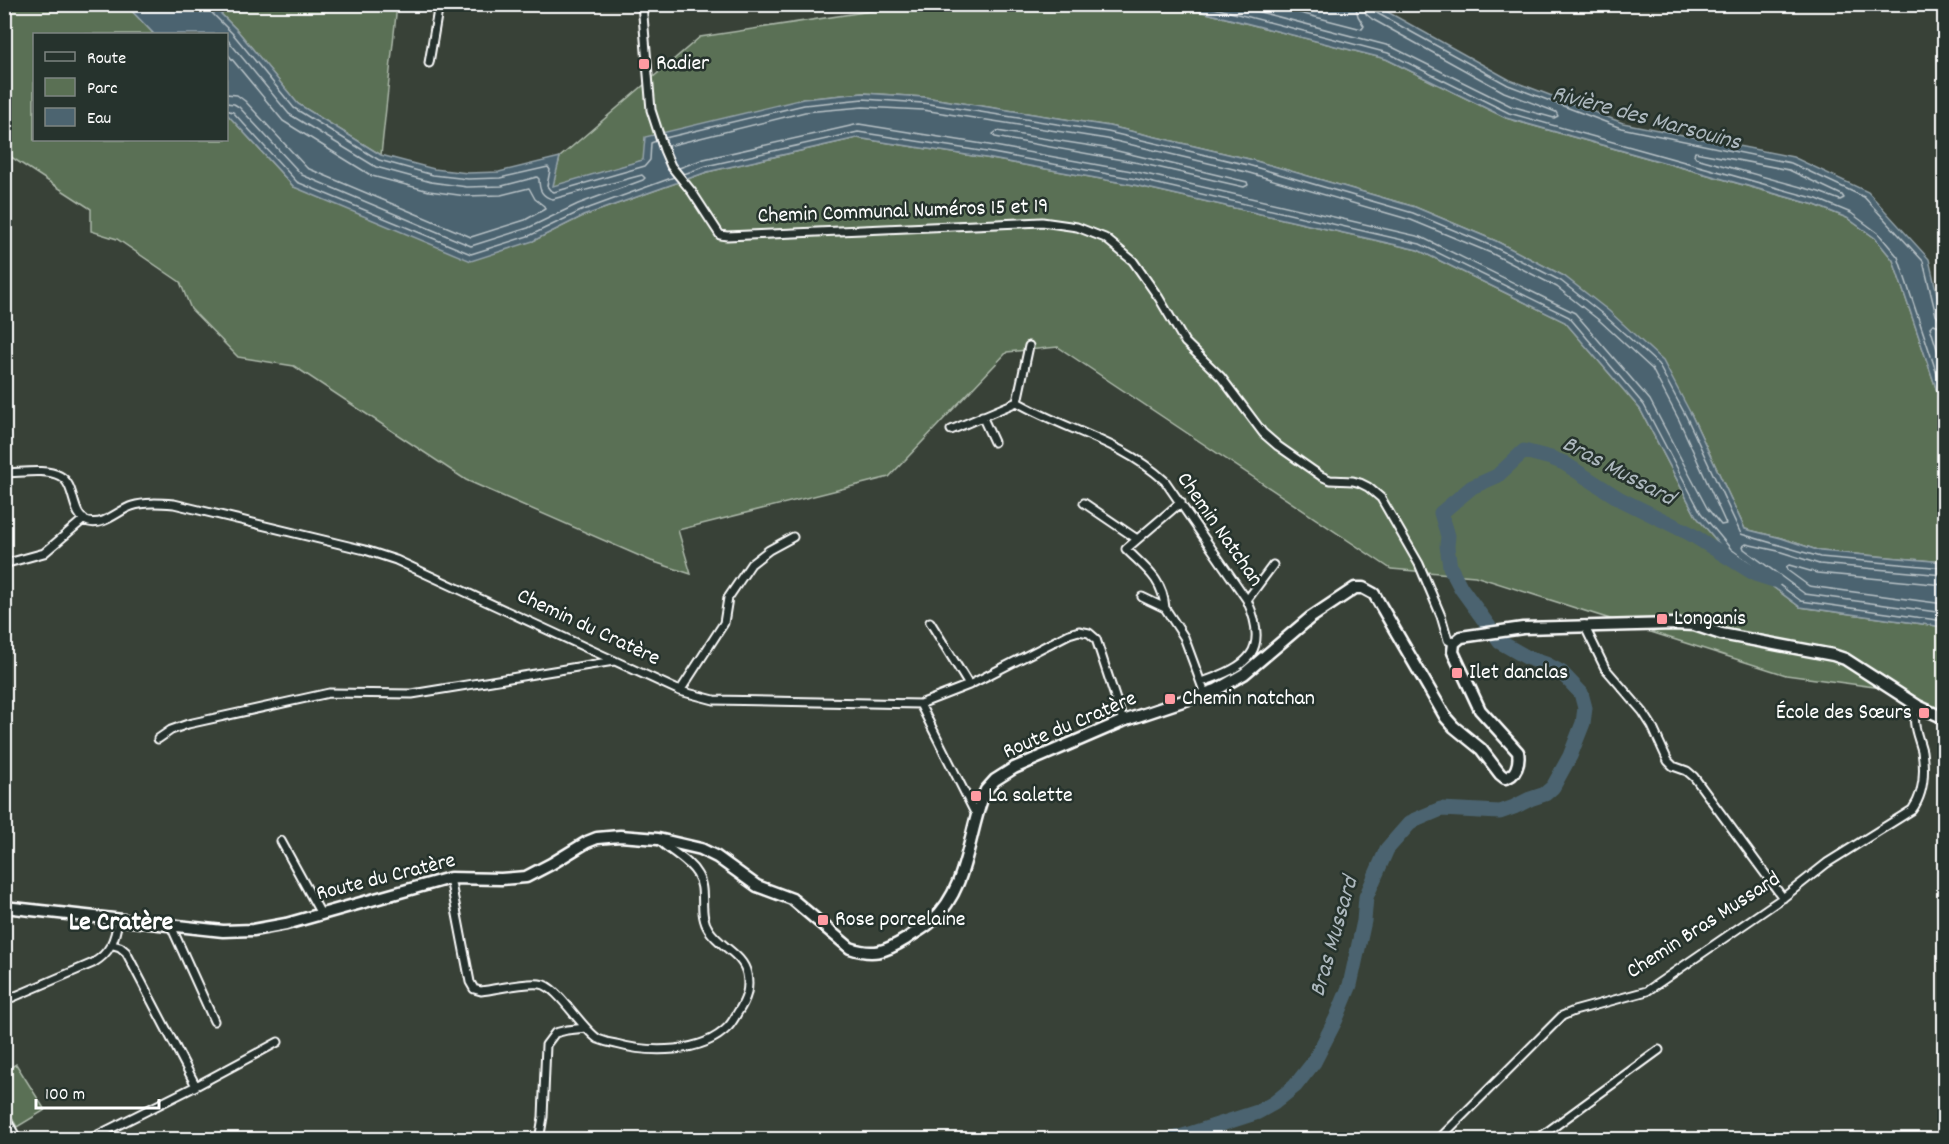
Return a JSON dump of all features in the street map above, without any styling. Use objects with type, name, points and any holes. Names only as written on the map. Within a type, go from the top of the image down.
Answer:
[{"type":"street","points":[[429,63],[439,4]]},
{"type":"street","name":"Chemin Communal Numéros 15 et 19","points":[[642,4],[651,110],[671,166],[692,192],[720,235],[1042,222],[1077,227],[1104,238],[1133,261],[1159,298],[1185,342],[1221,377],[1263,433],[1321,476],[1330,480],[1360,483],[1381,498],[1419,564],[1442,616],[1444,632],[1448,640],[1454,643]]},
{"type":"street","points":[[951,430],[1017,402],[1029,346]]},
{"type":"street","name":"Chemin Natchan","points":[[1017,402],[1127,452],[1149,466],[1165,481],[1181,502],[1247,600],[1255,618],[1256,645],[1242,664],[1227,674],[1202,682]]},
{"type":"street","points":[[982,416],[994,442]]},
{"type":"street","points":[[4,473],[41,472],[60,476],[69,484],[76,507],[84,519],[44,553],[4,564]]},
{"type":"street","points":[[1181,502],[1126,549],[1158,582],[1165,608],[1184,637],[1205,694]]},
{"type":"street","points":[[1084,503],[1137,539]]},
{"type":"street","name":"Chemin du Cratère","points":[[84,519],[90,522],[100,521],[131,506],[174,504],[366,550],[423,571],[680,691],[714,700],[920,704],[969,685],[1060,637],[1079,631],[1089,633],[1096,639],[1123,721]]},
{"type":"street","points":[[680,691],[724,623],[728,598],[751,564],[769,550],[793,537]]},
{"type":"street","points":[[1247,600],[1273,565]]},
{"type":"street","name":"Route du Cratère","points":[[4,907],[223,932],[253,930],[286,924],[450,878],[526,877],[597,838],[620,836],[658,839],[700,849],[717,857],[757,886],[785,895],[803,906],[850,948],[878,952],[888,950],[931,923],[943,910],[964,868],[977,812],[986,790],[995,780],[1014,768],[1123,721],[1216,690],[1244,674],[1310,618],[1355,588],[1369,590],[1379,602],[1446,718],[1482,749],[1504,778],[1510,777],[1515,773],[1518,752],[1480,710],[1453,652],[1454,643]]},
{"type":"street","points":[[1142,597],[1165,608]]},
{"type":"street","points":[[930,622],[969,685]]},
{"type":"street","points":[[1454,643],[1461,637],[1523,628],[1674,624],[1694,626],[1721,634],[1833,655],[1856,665],[1918,706],[1944,718]]},
{"type":"street","points":[[1584,626],[1605,668],[1643,712],[1652,726],[1668,761],[1694,777],[1783,898]]},
{"type":"street","points":[[158,739],[171,730],[188,724],[329,693],[412,694],[615,660]]},
{"type":"street","points":[[920,704],[974,811],[977,812]]},
{"type":"street","name":"Chemin Bras Mussard","points":[[1438,1140],[1562,1016],[1647,991],[1783,898],[1827,863],[1912,810],[1919,801],[1922,791],[1922,753],[1914,723],[1918,706]]},
{"type":"street","points":[[450,878],[470,982],[474,989],[481,991],[541,984],[550,988],[600,1040],[617,1045],[685,1048],[714,1038],[728,1027],[745,1003],[749,987],[743,962],[709,930],[702,912],[702,886],[697,873],[658,839]]},
{"type":"street","points":[[281,841],[321,914]]},
{"type":"street","points":[[4,1001],[104,957],[112,945],[118,920]]},
{"type":"street","points":[[171,926],[214,1021]]},
{"type":"street","points":[[112,945],[126,952],[196,1086]]},
{"type":"street","points":[[538,1140],[543,1117],[546,1045],[555,1033],[586,1028]]},
{"type":"street","points":[[88,1140],[278,1042]]},
{"type":"street","points":[[1536,1140],[1659,1050]]},
{"type":"street","points":[[4,1116],[18,1140]]},
{"type":"green space","points":[[4,5],[126,5],[153,33],[33,33],[33,141],[228,141],[228,115],[294,187],[533,241],[583,216],[707,172],[857,138],[986,158],[1134,185],[1418,250],[1565,322],[1640,409],[1696,516],[1727,553],[1800,607],[1944,627],[1944,716],[1889,689],[1786,675],[1475,576],[1391,569],[1058,347],[1007,352],[889,477],[678,530],[691,574],[651,561],[466,480],[294,366],[238,357],[191,309],[180,282],[117,239],[91,231],[91,209],[5,153]]},
{"type":"green space","points":[[212,5],[397,5],[381,155],[298,104],[237,30]]},
{"type":"green space","points":[[910,5],[1175,5],[1386,59],[1506,118],[1815,205],[1847,218],[1875,238],[1893,260],[1942,406],[1940,461],[1944,483],[1944,562],[1820,551],[1745,529],[1691,414],[1564,276],[1496,241],[1415,207],[1249,159],[1109,126],[924,97],[863,93],[803,99],[644,160],[552,187],[560,157],[700,37]]},
{"type":"green space","points":[[16,1064],[45,1110],[17,1127],[5,1105],[5,1071]]},
{"type":"water","points":[[126,5],[212,5],[237,30],[298,104],[381,155],[434,169],[468,173],[499,172],[560,157],[553,186],[643,160],[645,137],[803,99],[863,93],[924,97],[1109,126],[1249,159],[1415,207],[1496,241],[1564,276],[1609,311],[1663,361],[1691,414],[1745,529],[1820,551],[1944,562],[1944,627],[1800,607],[1727,553],[1696,516],[1640,409],[1565,322],[1418,250],[1134,185],[986,158],[857,138],[707,172],[583,216],[533,241],[471,261],[294,187],[228,115],[228,33],[153,33]]},
{"type":"water","points":[[1175,5],[1377,6],[1510,80],[1623,123],[1793,157],[1868,192],[1929,259],[1944,325],[1944,483],[1940,461],[1942,406],[1893,260],[1875,238],[1847,218],[1815,205],[1506,118],[1386,59]]},
{"type":"waterway","name":"Bras Mussard","points":[[1171,1140],[1258,1112],[1274,1103],[1295,1086],[1314,1062],[1350,985],[1364,921],[1366,897],[1387,849],[1409,824],[1441,809],[1500,812],[1545,794],[1553,787],[1570,756],[1583,723],[1585,708],[1581,693],[1561,672],[1528,658],[1500,642],[1461,588],[1450,567],[1448,536],[1441,513],[1472,487],[1497,476],[1524,451],[1564,463],[1620,499],[1689,533],[1755,574],[1774,580]]},
{"type":"place","name":"Radier","points":[[644,64]]},
{"type":"place","name":"Longanis","points":[[1662,619]]},
{"type":"place","name":"Ilet danclas","points":[[1457,673]]},
{"type":"place","name":"Chemin natchan","points":[[1170,699]]},
{"type":"place","name":"École des Sœurs","points":[[1924,713]]},
{"type":"place","name":"La salette","points":[[976,796]]},
{"type":"place","name":"Rose porcelaine","points":[[823,920]]},
{"type":"district","name":"Le Cratère","points":[[121,923]]},
{"type":"water label","name":"Rivière des Marsouins","points":[[1646,119]]}]
